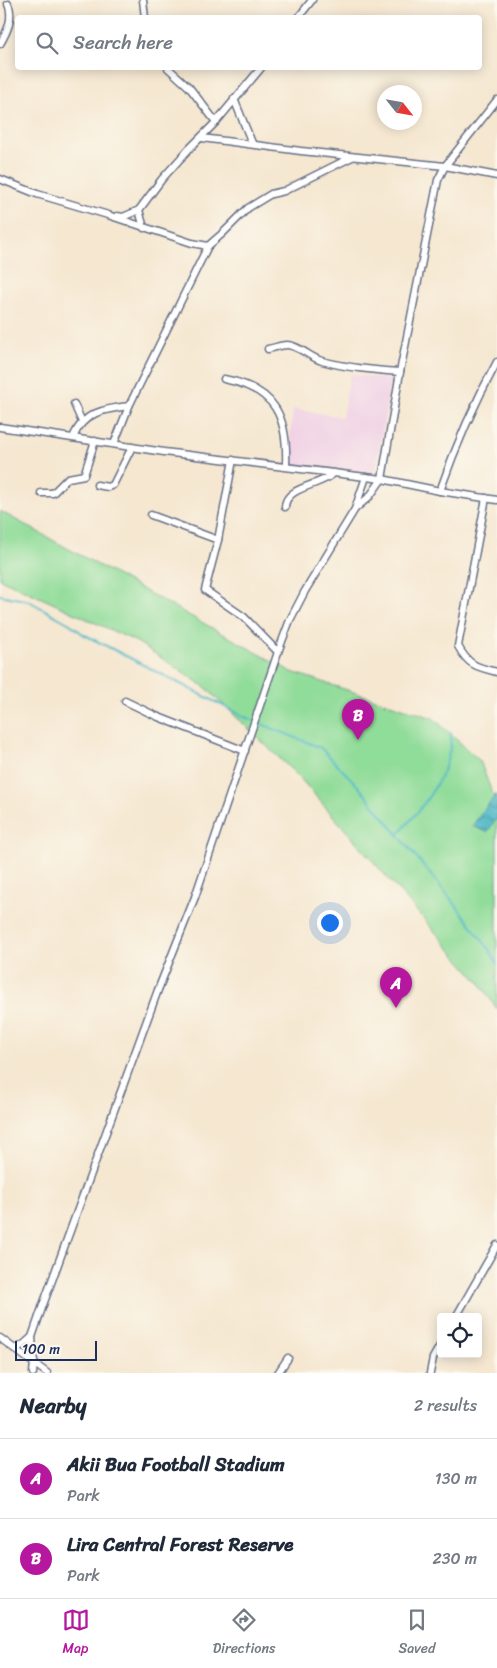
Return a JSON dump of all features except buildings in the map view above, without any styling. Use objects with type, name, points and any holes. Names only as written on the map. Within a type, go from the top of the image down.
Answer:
[{"type":"street","points":[[143,0],[145,15]]},
{"type":"street","points":[[300,15],[312,0]]},
{"type":"street","points":[[0,44],[6,35],[11,19],[11,11],[8,4]]},
{"type":"street","points":[[170,70],[189,87],[216,122]]},
{"type":"street","points":[[108,215],[123,217],[139,210],[162,179],[189,149],[202,138],[259,70]]},
{"type":"street","points":[[234,99],[252,143]]},
{"type":"street","points":[[354,509],[370,496],[382,480],[400,372],[438,180],[445,166],[497,100]]},
{"type":"street","points":[[202,138],[352,157],[445,166],[497,176]]},
{"type":"street","points":[[114,444],[129,406],[208,246],[223,234],[248,208],[271,194],[284,191],[352,157]]},
{"type":"street","points":[[0,179],[37,194],[192,243],[208,246]]},
{"type":"street","points":[[139,210],[144,228]]},
{"type":"street","points":[[268,349],[288,345],[321,361],[355,369],[400,372]]},
{"type":"street","points":[[440,492],[470,412],[497,362]]},
{"type":"street","points":[[224,379],[239,382],[260,392],[275,406],[284,430],[286,466]]},
{"type":"street","points":[[74,404],[82,422]]},
{"type":"street","points":[[73,438],[82,422],[102,410],[129,406]]},
{"type":"street","points":[[0,427],[366,477],[440,492],[497,500]]},
{"type":"street","points":[[41,493],[53,492],[68,478],[85,473],[96,441]]},
{"type":"street","points":[[97,485],[113,486],[132,446]]},
{"type":"street","points":[[233,460],[218,540],[205,590],[244,617],[278,652]]},
{"type":"street","points":[[286,507],[287,500],[294,492],[330,477],[334,473]]},
{"type":"street","points":[[33,1373],[32,1337],[158,990],[195,897],[278,652],[290,620],[305,591],[354,509],[366,477]]},
{"type":"street","points":[[486,498],[458,646],[464,658],[477,667],[497,672]]},
{"type":"street","points":[[151,515],[218,540]]},
{"type":"street","points":[[125,701],[156,716],[245,751]]},
{"type":"street","points":[[458,1313],[497,1245]]},
{"type":"street","points":[[15,1348],[23,1345],[32,1337]]},
{"type":"street","points":[[0,1338],[47,1373]]},
{"type":"street","points":[[430,1373],[433,1358],[437,1351]]},
{"type":"street","points":[[278,1373],[288,1358]]},
{"type":"shaded area","points":[[350,374],[391,380],[375,470],[365,476],[287,466],[293,409],[342,417]]},
{"type":"green space","points":[[0,511],[292,672],[433,718],[480,761],[497,806],[497,1009],[479,982],[299,777],[205,687],[137,642],[0,579]]},
{"type":"water","points":[[496,794],[497,818],[487,832],[472,826]]},
{"type":"waterway","points":[[0,595],[29,601],[70,624],[83,634],[247,718],[321,748],[358,786],[455,904],[489,949],[497,963]]},
{"type":"waterway","points":[[398,834],[435,788],[447,761],[451,733]]},
{"type":"place","name":"Lira Central Forest Reserve","points":[[358,740]]},
{"type":"place","name":"Akii Bua Football Stadium","points":[[396,1008]]}]
